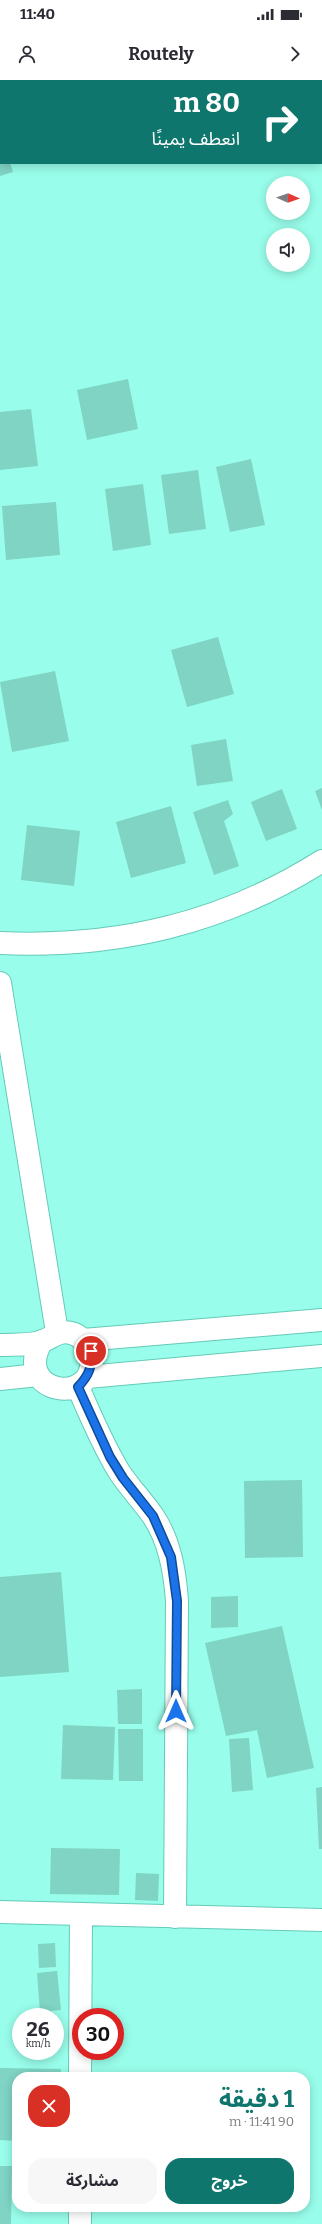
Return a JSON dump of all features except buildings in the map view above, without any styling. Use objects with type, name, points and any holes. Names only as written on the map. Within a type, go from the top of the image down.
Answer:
[{"type":"street","points":[[0,943],[45,945],[90,942],[151,932],[208,916],[254,898],[293,879],[322,861]]},
{"type":"street","points":[[0,983],[50,1337]]},
{"type":"street","points":[[83,1340],[322,1320]]},
{"type":"street","points":[[0,1345],[71,1333],[83,1340],[91,1351],[92,1365],[82,1382]]},
{"type":"street","points":[[50,1337],[36,1352],[35,1364],[38,1375],[45,1384],[56,1389],[67,1390],[82,1382],[322,1356]]},
{"type":"street","points":[[0,1379],[38,1375]]},
{"type":"street","points":[[82,1382],[110,1457],[123,1478],[153,1516],[171,1557],[176,1578],[175,1917]]},
{"type":"street","points":[[0,1912],[81,1916],[322,1920]]},
{"type":"street","points":[[80,2072],[81,1916]]},
{"type":"street","points":[[80,2212],[80,2224]]},
{"type":"route","points":[[91,1351],[92,1365],[87,1377],[78,1387],[110,1457],[123,1478],[153,1516],[171,1557],[176,1578],[176,1711]]}]
